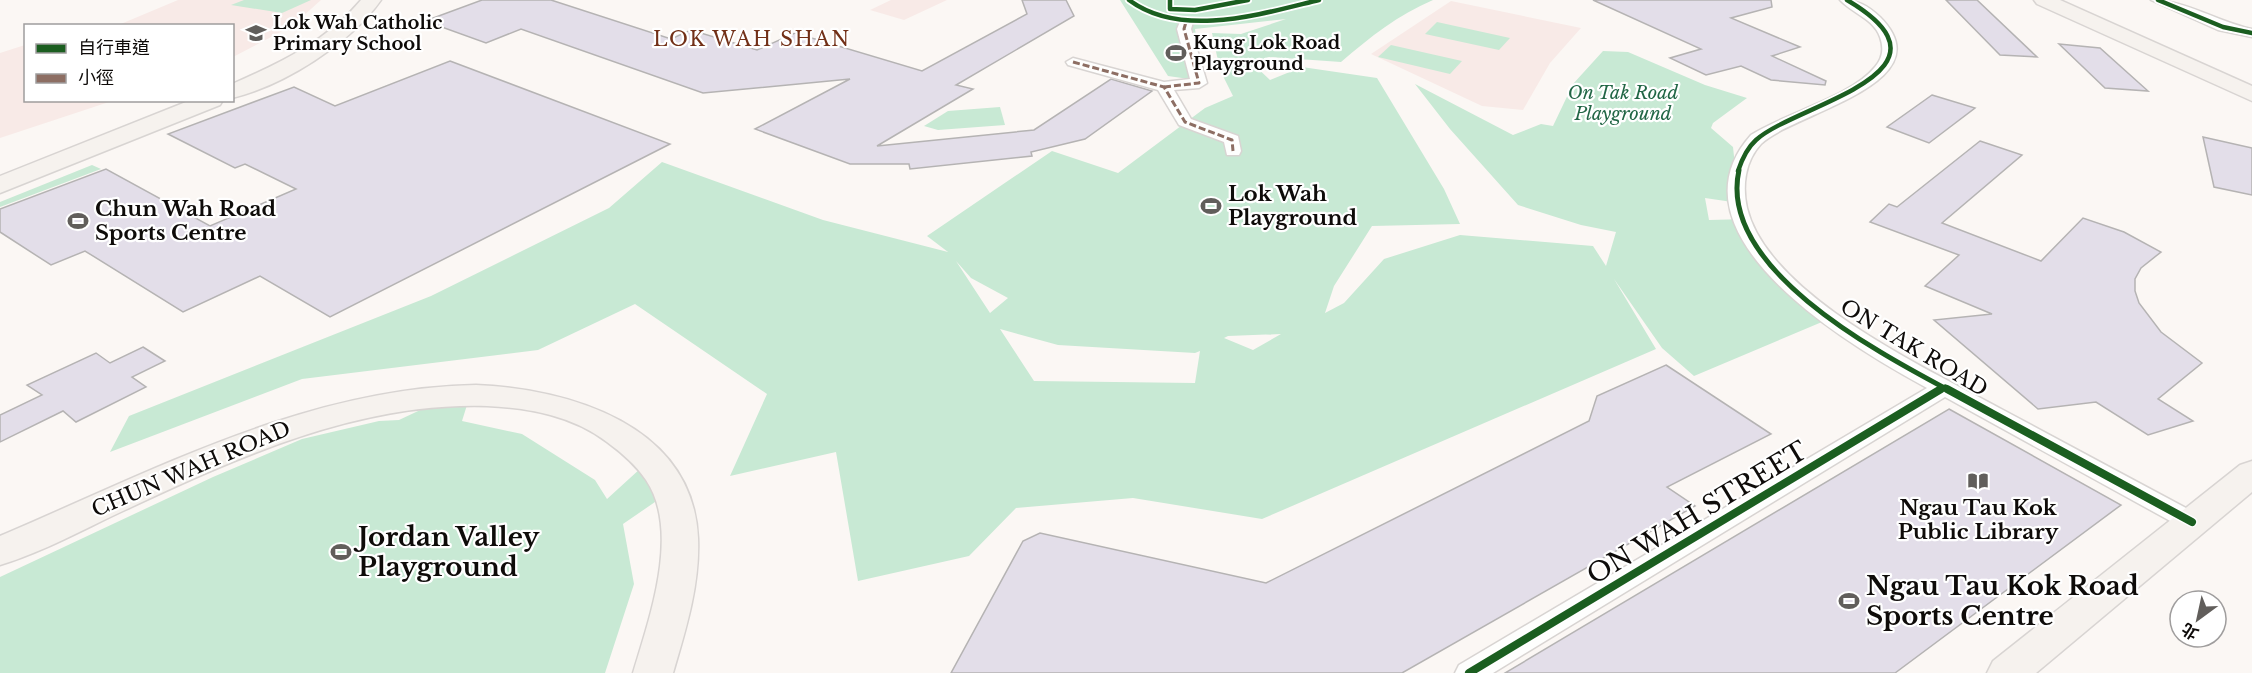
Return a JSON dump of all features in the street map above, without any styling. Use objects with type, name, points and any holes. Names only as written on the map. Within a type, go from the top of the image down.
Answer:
[{"type":"main road","points":[[234,91],[324,46],[353,23],[371,0]]},
{"type":"main road","points":[[2044,0],[2252,94]]},
{"type":"main road","points":[[2079,3],[2194,59],[2252,94]]},
{"type":"main road","points":[[2079,3],[2205,51]]},
{"type":"main road","points":[[0,185],[207,102]]},
{"type":"main road","name":"CHUN WAH ROAD","points":[[0,551],[224,451],[307,421],[355,409],[438,397],[502,396],[534,400],[594,418],[625,436],[647,455],[671,492],[681,539],[680,568],[675,600],[653,673]]},
{"type":"main road","points":[[2007,673],[2252,473]]},
{"type":"street","name":"ON TAK ROAD","points":[[1847,0],[1872,18],[1886,34],[1891,50],[1888,63],[1868,83],[1776,126],[1756,140],[1742,159],[1736,179],[1739,214],[1764,255],[1807,299],[1869,344],[2192,522]]},
{"type":"street","points":[[2158,0],[2223,27],[2252,33]]},
{"type":"street","points":[[1073,62],[1164,87],[1199,83],[1184,29],[1186,22]]},
{"type":"street","points":[[1164,87],[1185,122],[1232,140],[1233,151]]},
{"type":"street","name":"ON WAH STREET","points":[[1469,673],[1945,387]]},
{"type":"shaded area","name":"Lok Wah Catholic Primary School","points":[[178,0],[321,0],[292,26],[234,56],[234,24],[121,24]]},
{"type":"shaded area","points":[[891,0],[947,0],[904,20],[870,10]]},
{"type":"shaded area","points":[[1451,1],[1581,28],[1550,63],[1523,110],[1482,106],[1371,54]]},
{"type":"shaded area","points":[[24,45],[24,102],[109,102],[0,138],[0,53]]},
{"type":"green space","points":[[244,0],[311,0],[282,13],[231,5]]},
{"type":"green space","name":"On Tak Road Playground","points":[[1120,0],[1433,0],[1385,27],[1341,62],[1269,57],[1252,63],[1270,80],[1302,67],[1377,78],[1444,189],[1460,224],[1372,226],[1334,286],[1325,313],[1344,303],[1384,259],[1460,235],[1593,246],[1606,266],[1616,232],[1581,225],[1518,205],[1450,129],[1415,84],[1513,135],[1541,124],[1553,126],[1573,84],[1603,51],[1628,52],[1705,85],[1747,98],[1713,123],[1711,128],[1733,147],[1739,203],[1705,198],[1709,220],[1747,219],[1747,238],[1829,319],[1694,376],[1662,348],[1614,279],[1656,349],[1262,519],[1133,498],[1016,508],[969,556],[858,581],[836,452],[730,476],[767,394],[635,304],[538,350],[302,379],[110,452],[129,416],[431,296],[609,208],[662,162],[823,220],[948,252],[927,236],[1052,151],[1118,173],[1205,108],[1233,96],[1220,70],[1212,33],[1241,34],[1286,19],[1195,29],[1203,81],[1168,76]],"holes":[[[956,261],[971,278],[1008,298],[990,313]],[[1000,329],[1058,345],[1195,353],[1200,351],[1195,383],[1034,381]],[[1281,334],[1253,350],[1224,338]]]},
{"type":"green space","points":[[1437,22],[1510,38],[1499,50],[1425,34]]},
{"type":"green space","points":[[1391,45],[1462,61],[1450,74],[1378,57]]},
{"type":"green space","points":[[1000,107],[1005,125],[938,130],[924,126],[948,111]]},
{"type":"green space","points":[[92,165],[101,169],[0,207],[0,202]]},
{"type":"green space","name":"Jordan Valley Playground","points":[[433,404],[467,405],[462,421],[522,434],[595,480],[607,499],[641,468],[651,471],[655,502],[623,524],[634,584],[605,673],[0,673],[0,577],[213,477],[302,439],[379,421],[399,420]]},
{"type":"building","points":[[482,0],[551,0],[671,39],[691,30],[757,50],[795,33],[922,71],[1027,14],[1022,0],[1066,0],[1074,16],[956,85],[973,89],[877,146],[1034,130],[1111,79],[1152,91],[1085,139],[1031,152],[1032,156],[910,169],[909,164],[850,164],[755,129],[850,79],[703,93],[521,29],[486,43],[425,21]]},
{"type":"building","points":[[1593,0],[1771,0],[1772,7],[1731,18],[1800,47],[1772,56],[1826,81],[1825,85],[1771,80],[1741,66],[1706,75],[1670,58],[1701,49]]},
{"type":"building","points":[[1946,0],[1977,0],[2037,57],[2000,55]]},
{"type":"building","points":[[2059,44],[2100,48],[2148,91],[2105,88]]},
{"type":"building","points":[[450,61],[670,144],[330,317],[260,276],[183,312],[85,251],[51,265],[0,232],[0,209],[106,169],[210,226],[296,189],[245,164],[235,168],[168,134],[294,87],[335,106]]},
{"type":"building","points":[[1932,95],[1975,108],[1929,143],[1887,127]]},
{"type":"building","points":[[2203,137],[2252,148],[2252,195],[2214,187]]},
{"type":"building","points":[[1980,141],[2022,155],[1942,223],[2041,261],[2083,218],[2124,232],[2161,252],[2141,268],[2135,279],[2135,291],[2139,303],[2161,332],[2202,363],[2158,399],[2193,421],[2148,435],[2096,402],[2038,409],[1934,320],[1992,314],[1925,286],[1959,255],[1870,222],[1889,204],[1897,207]]},
{"type":"building","points":[[143,347],[165,361],[132,377],[146,387],[76,422],[63,411],[0,442],[0,415],[42,395],[27,385],[96,353],[110,363]]},
{"type":"building","points":[[1666,365],[1771,434],[1667,487],[1695,506],[1402,673],[951,673],[1023,541],[1040,533],[1266,583],[1589,421],[1597,396]]},
{"type":"building","points":[[1949,409],[2121,505],[1895,673],[1505,673]]},
{"type":"marked path","points":[[1164,87],[1199,83],[1184,29],[1186,22]]},
{"type":"marked path","points":[[1073,62],[1164,87],[1185,122],[1232,140],[1233,151]]},
{"type":"cycle path","points":[[1129,0],[1145,12],[1167,18],[1192,20],[1249,15],[1319,0]]},
{"type":"cycle path","points":[[1170,0],[1170,9],[1189,11],[1248,0]]},
{"type":"cycle path","points":[[1847,0],[1879,25],[1887,36],[1890,54],[1881,70],[1864,84],[1842,97],[1771,129],[1748,149],[1742,159],[1736,183],[1738,208],[1747,231],[1769,262],[1795,290],[1857,338],[2192,522]]},
{"type":"cycle path","points":[[2158,0],[2223,27],[2252,33]]},
{"type":"cycle path","points":[[1469,673],[1945,387]]},
{"type":"place","name":"Lok Wah Catholic Primary School","points":[[256,33]]},
{"type":"place","name":"Kung Lok Road Playground","points":[[1176,53]]},
{"type":"place","name":"Lok Wah Playground","points":[[1211,206]]},
{"type":"place","name":"Chun Wah Road Sports Centre","points":[[78,221]]},
{"type":"place","name":"Ngau Tau Kok Public Library","points":[[1978,481]]},
{"type":"place","name":"Jordan Valley Playground","points":[[341,552]]},
{"type":"place","name":"Ngau Tau Kok Road Sports Centre","points":[[1849,601]]},
{"type":"district","name":"LOK WAH SHAN","points":[[752,39]]}]
